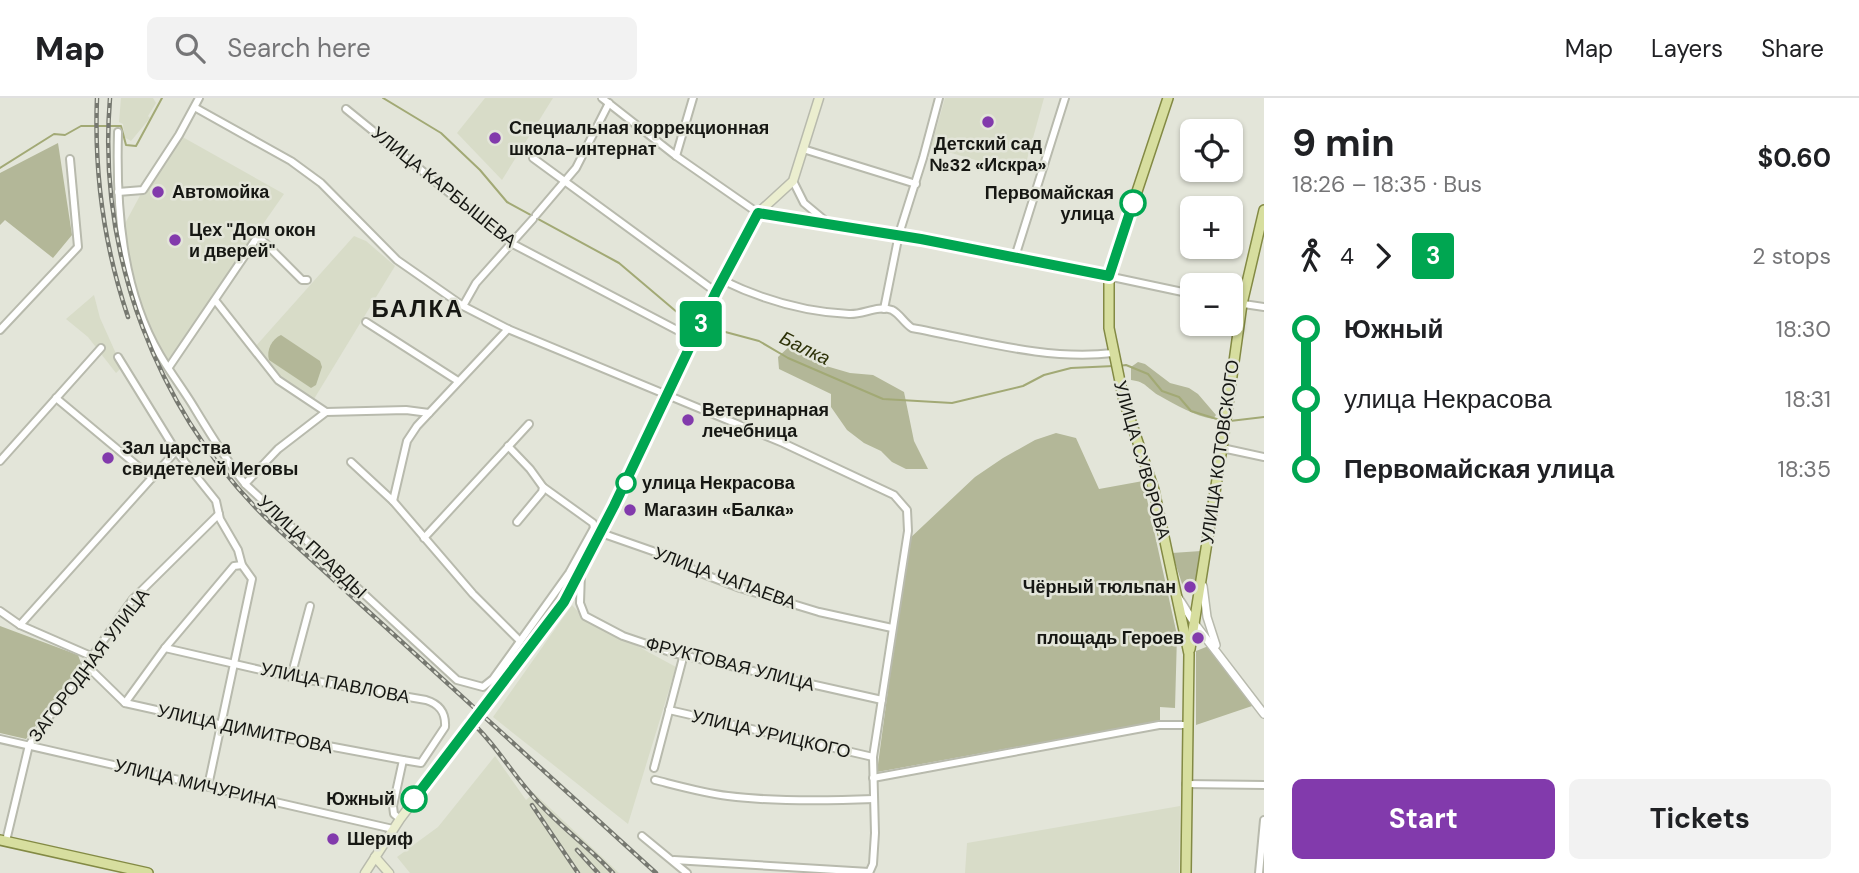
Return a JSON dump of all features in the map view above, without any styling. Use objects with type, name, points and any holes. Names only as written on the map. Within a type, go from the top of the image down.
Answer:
[{"type":"main road","points":[[365,873],[400,819],[564,602],[716,292],[758,213],[793,181],[819,98]]},
{"type":"main road","name":"УЛИЦА СУВОРОВА","points":[[1168,98],[1109,276],[1109,328],[1124,401],[1154,490],[1189,654],[1186,873]]},
{"type":"main road","name":"УЛИЦА КОТОВСКОГО","points":[[1243,300],[1264,211]]},
{"type":"main road","name":"УЛИЦА КОТОВСКОГО","points":[[1189,654],[1238,336]]},
{"type":"main road","points":[[3,841],[148,873]]},
{"type":"main road","points":[[375,857],[389,873]]},
{"type":"street","points":[[118,192],[143,190],[196,108],[199,98]]},
{"type":"street","points":[[602,98],[676,156],[758,213],[899,234],[1180,291]]},
{"type":"street","points":[[676,156],[693,98]]},
{"type":"street","points":[[884,309],[899,234],[916,184],[939,98]]},
{"type":"street","points":[[1015,257],[1065,98]]},
{"type":"street","points":[[463,306],[476,283],[566,183],[608,103]]},
{"type":"street","points":[[196,108],[291,161],[311,176],[397,260],[463,306],[508,329],[783,443],[894,495],[907,510],[908,531],[873,757],[874,855],[869,873],[674,860]]},
{"type":"street","name":"УЛИЦА КАРБЫШЕВА","points":[[346,109],[511,243],[694,339]]},
{"type":"street","name":"УЛИЦА ПРАВДЫ","points":[[118,132],[117,175],[124,252],[139,309],[160,356],[169,366],[227,461],[245,484],[457,680],[483,687],[493,680],[520,642]]},
{"type":"street","points":[[803,149],[916,184]]},
{"type":"street","points":[[0,330],[78,247],[70,159]]},
{"type":"street","points":[[533,159],[716,292]]},
{"type":"street","points":[[793,181],[804,203],[830,225]]},
{"type":"street","points":[[169,366],[258,236],[302,280],[307,280]]},
{"type":"street","points":[[722,280],[753,295],[799,307],[850,314],[884,309],[897,313],[912,328],[1054,355],[1113,353]]},
{"type":"street","points":[[215,300],[278,380],[326,412],[394,410],[429,413]]},
{"type":"street","points":[[1243,304],[1264,307]]},
{"type":"street","points":[[366,322],[458,381]]},
{"type":"street","points":[[393,501],[407,441],[429,413],[508,329]]},
{"type":"street","points":[[0,461],[101,348]]},
{"type":"street","points":[[118,357],[176,451],[218,505],[219,514],[236,546],[242,565],[253,579],[208,786]]},
{"type":"street","points":[[56,398],[152,478]]},
{"type":"street","points":[[245,484],[278,449],[326,412]]},
{"type":"street","points":[[424,538],[529,424]]},
{"type":"street","points":[[351,462],[393,501],[472,594],[520,642],[598,530],[593,523],[543,487],[508,446]]},
{"type":"street","points":[[1222,448],[1264,457]]},
{"type":"street","points":[[20,625],[176,451]]},
{"type":"street","points":[[517,522],[543,487]]},
{"type":"street","name":"ЗАГОРОДНАЯ УЛИЦА","points":[[3,841],[29,745],[134,599],[219,514]]},
{"type":"street","name":"УЛИЦА ЧАПАЕВА","points":[[598,530],[740,588],[819,612],[892,628]]},
{"type":"street","points":[[1204,560],[1203,591],[1207,617],[1212,639],[1226,665]]},
{"type":"street","points":[[85,664],[125,703],[165,648],[234,566],[242,565]]},
{"type":"street","name":"ФРУКТОВАЯ УЛИЦА","points":[[581,572],[580,603],[585,616],[623,636],[684,654],[882,701]]},
{"type":"street","points":[[1178,596],[1195,624],[1264,714]]},
{"type":"street","points":[[291,677],[310,606]]},
{"type":"street","points":[[0,611],[20,625],[91,656]]},
{"type":"street","name":"УЛИЦА ПАВЛОВА","points":[[165,648],[291,677],[435,703],[444,714],[445,727],[421,763]]},
{"type":"street","points":[[654,768],[684,654]]},
{"type":"street","name":"УЛИЦА ДИМИТРОВА","points":[[125,703],[421,763]]},
{"type":"street","name":"УЛИЦА УРИЦКОГО","points":[[669,710],[873,757]]},
{"type":"street","points":[[873,778],[1159,725],[1187,725]]},
{"type":"street","name":"УЛИЦА МИЧУРИНА","points":[[0,738],[393,829]]},
{"type":"street","points":[[400,819],[394,814],[393,806],[403,760]]},
{"type":"street","points":[[655,780],[726,796],[833,801],[874,799]]},
{"type":"street","points":[[1186,784],[1264,785]]},
{"type":"street","points":[[1259,873],[1264,820]]},
{"type":"street","points":[[642,836],[687,873]]},
{"type":"shaded area","points":[[121,98],[153,98],[156,103],[148,116],[150,118],[131,141],[124,137],[123,124],[119,122]]},
{"type":"shaded area","name":"Специальная коррекционная школа-интернат","points":[[485,98],[553,98],[502,180],[457,133]]},
{"type":"shaded area","name":"Детский сад №32 «Искра»","points":[[945,98],[1044,98],[1023,174],[931,147]]},
{"type":"shaded area","points":[[179,135],[284,194],[166,363],[139,309],[122,229],[143,190]]},
{"type":"shaded area","points":[[58,143],[72,235],[53,258],[5,220],[0,225],[0,173]]},
{"type":"shaded area","points":[[354,236],[366,241],[395,266],[314,399],[280,377],[255,347]]},
{"type":"shaded area","points":[[94,295],[100,318],[122,367],[116,373],[88,337],[66,319]]},
{"type":"shaded area","points":[[281,335],[320,361],[322,367],[316,385],[311,388],[269,360],[270,345]]},
{"type":"shaded area","points":[[792,344],[799,353],[826,366],[850,373],[873,375],[904,392],[914,441],[928,469],[906,469],[892,462],[881,451],[864,443],[847,430],[831,407],[831,394],[779,369],[778,357]]},
{"type":"shaded area","points":[[1138,362],[1145,364],[1170,383],[1189,388],[1198,394],[1216,415],[1213,419],[1193,413],[1160,396],[1144,384],[1131,380],[1131,367]]},
{"type":"shaded area","points":[[1056,433],[1076,438],[1099,489],[1143,481],[1177,635],[1175,708],[1160,707],[1160,721],[877,772],[908,540],[975,477],[1035,440]]},
{"type":"shaded area","points":[[1201,551],[1197,590],[1185,593],[1172,553]]},
{"type":"shaded area","points":[[572,605],[582,616],[676,667],[628,824],[493,717]]},
{"type":"shaded area","points":[[0,626],[78,655],[81,663],[26,739],[0,733]]},
{"type":"shaded area","points":[[1211,645],[1255,705],[1196,725],[1196,651]]},
{"type":"shaded area","points":[[495,756],[526,800],[534,793],[619,873],[410,873],[397,857],[438,827]]},
{"type":"shaded area","points":[[1180,806],[1179,873],[965,873],[967,843]]},
{"type":"waterway","name":"Балка","points":[[0,168],[54,134],[65,135],[81,126],[121,126],[126,145],[136,146],[162,98]]},
{"type":"waterway","name":"Балка","points":[[383,98],[441,133],[480,170],[507,202],[619,263],[678,313],[698,324]]},
{"type":"waterway","name":"Балка","points":[[703,326],[759,341],[788,358],[883,399],[952,403],[1023,386],[1044,375],[1071,368],[1114,366]]},
{"type":"waterway","name":"Балка","points":[[1119,366],[1126,365],[1148,374],[1162,391],[1179,397],[1191,411],[1220,420]]},
{"type":"waterway","name":"Балка","points":[[1230,421],[1264,417]]},
{"type":"railway","points":[[97,98],[97,154],[102,209],[128,317]]},
{"type":"railway","points":[[110,98],[109,157],[114,215],[125,272],[143,328],[166,381],[195,431],[229,478],[269,521],[656,873]]},
{"type":"railway","points":[[468,719],[485,736],[540,805],[613,873]]},
{"type":"railway","points":[[532,805],[578,873]]},
{"type":"railway","points":[[577,850],[598,873]]},
{"type":"bus line","name":"3","points":[[414,799],[564,602],[644,445],[716,292],[758,213],[990,251],[1109,276],[1133,203]]},
{"type":"place","name":"Детский сад №32 «Искра»","points":[[988,122]]},
{"type":"place","name":"Специальная коррекционная школа-интернат","points":[[495,138]]},
{"type":"place","name":"Автомойка","points":[[158,192]]},
{"type":"place","name":"Первомайская улица","points":[[1133,203]]},
{"type":"place","name":"Цех \"Дом окон и дверей\"","points":[[175,240]]},
{"type":"place","name":"Ветеринарная лечебница","points":[[688,420]]},
{"type":"place","name":"Зал царства свидетелей Иеговы","points":[[108,458]]},
{"type":"place","name":"улица Некрасова","points":[[626,483]]},
{"type":"place","name":"Магазин «Балка»","points":[[630,510]]},
{"type":"place","name":"Чёрный тюльпан","points":[[1190,587]]},
{"type":"place","name":"площадь Героев","points":[[1198,638]]},
{"type":"place","name":"Южный","points":[[414,799]]},
{"type":"place","name":"Шериф","points":[[333,839]]},
{"type":"district","name":"БАЛКА","points":[[418,308]]}]
